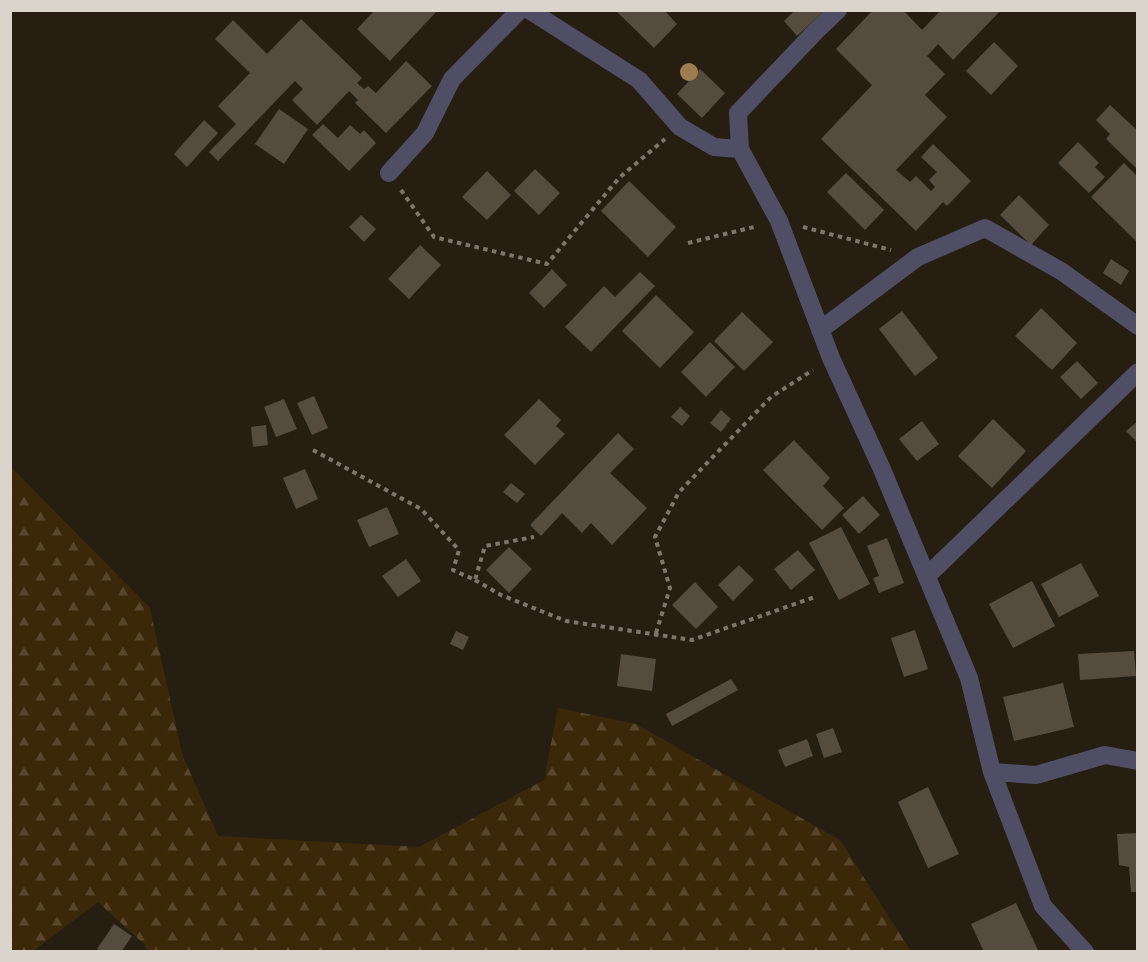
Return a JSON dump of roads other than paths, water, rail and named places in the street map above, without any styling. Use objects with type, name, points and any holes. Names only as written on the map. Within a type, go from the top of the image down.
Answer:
[{"type":"street","points":[[389,172],[425,133],[452,79],[520,10]]},
{"type":"street","points":[[529,10],[639,80],[680,127],[714,147],[740,149]]},
{"type":"street","points":[[838,10],[738,113],[740,149],[779,221],[831,358],[881,467],[969,678],[992,771],[1043,906],[1085,951]]},
{"type":"street","points":[[820,330],[918,257],[985,228],[1060,271],[1137,326]]},
{"type":"street","points":[[927,576],[1137,372]]},
{"type":"street","points":[[992,771],[1036,775],[1105,755],[1137,761]]}]
